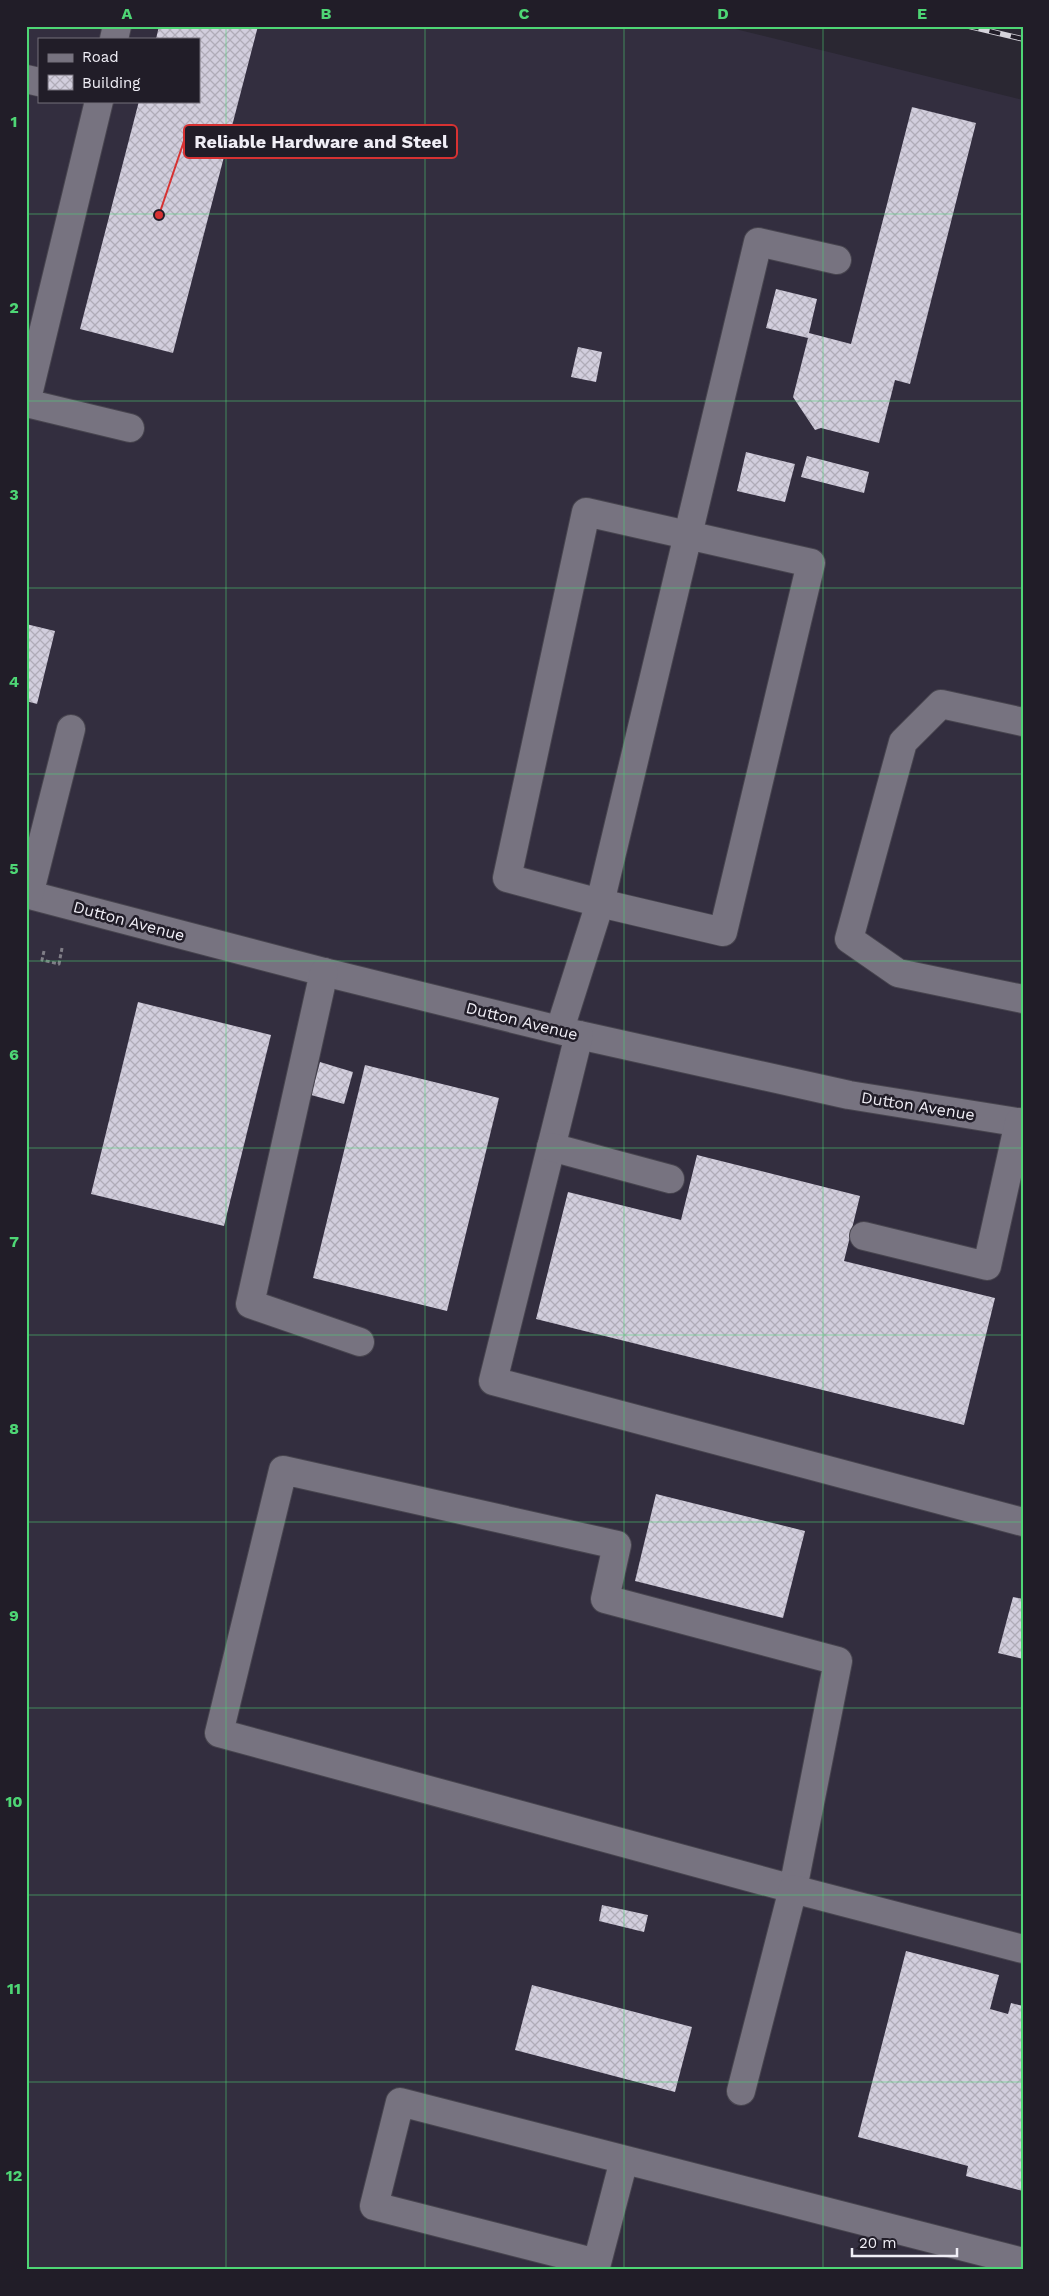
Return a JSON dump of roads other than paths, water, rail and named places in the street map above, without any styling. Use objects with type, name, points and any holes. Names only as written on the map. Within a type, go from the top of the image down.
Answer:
[{"type":"street","points":[[99,102],[26,403],[130,428]]},
{"type":"street","points":[[837,260],[758,242],[600,903],[570,1032],[551,1147],[493,1381],[1023,1522]]},
{"type":"street","points":[[586,512],[811,563],[724,932],[600,903],[507,878],[586,512]]},
{"type":"street","points":[[1023,722],[941,704],[903,742],[849,939],[898,973],[1023,999]]},
{"type":"street","points":[[28,894],[71,729]]},
{"type":"street","name":"Dutton Avenue","points":[[28,894],[324,972],[570,1032],[849,1095],[1021,1122]]},
{"type":"street","points":[[324,972],[250,1304],[360,1342]]},
{"type":"street","points":[[864,1236],[987,1266],[1021,1122]]},
{"type":"street","points":[[551,1147],[670,1179]]},
{"type":"street","points":[[740,2091],[793,1890],[838,1661],[605,1599],[617,1545],[283,1470],[219,1733],[793,1890],[1023,1949]]},
{"type":"street","points":[[624,2160],[597,2263],[374,2206],[400,2102],[1023,2262]]},
{"type":"railway","points":[[968,26],[1023,39]]},
{"type":"place","name":"Reliable Hardware and Steel","points":[[159,215]]}]
